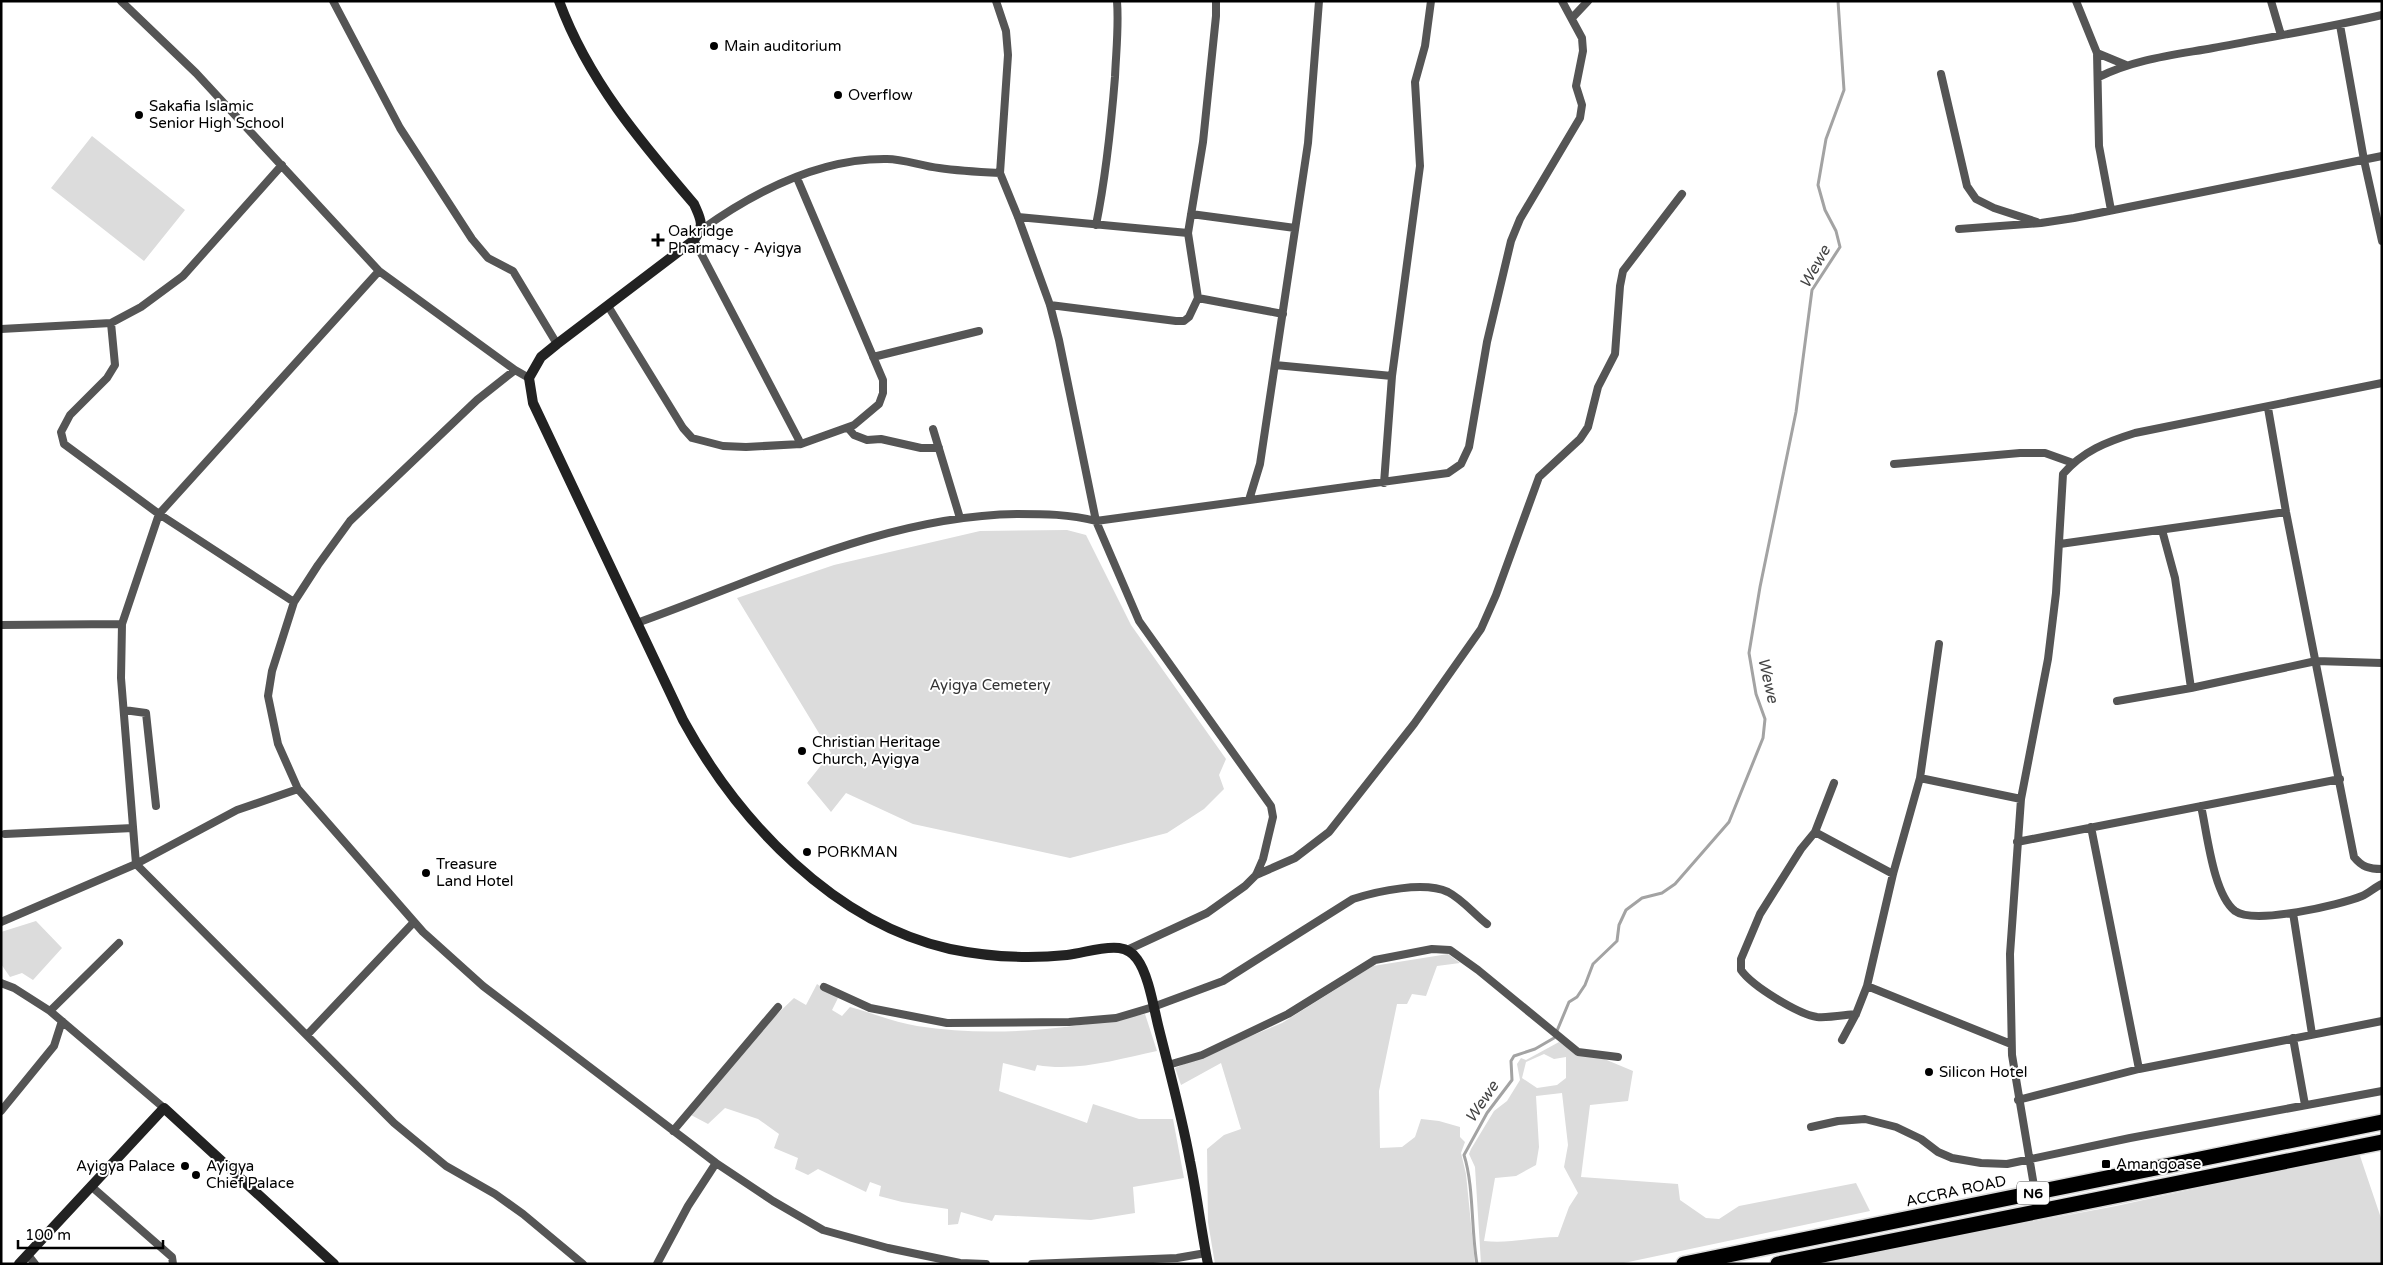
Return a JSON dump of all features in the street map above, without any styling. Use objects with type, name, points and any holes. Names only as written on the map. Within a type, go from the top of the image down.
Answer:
[{"type":"highway","name":"ACCRA ROAD","points":[[1684,1264],[2382,1122]]},
{"type":"highway","name":"N6","points":[[1778,1264],[2382,1142]]},
{"type":"street","points":[[121,1],[196,73],[379,271],[514,370],[529,378]]},
{"type":"street","points":[[333,1],[400,128],[472,239],[488,258],[512,271],[557,344]]},
{"type":"street","points":[[560,1],[578,48],[621,114],[694,204],[701,218],[702,230]]},
{"type":"street","points":[[996,1],[1006,31],[1008,55],[1000,174],[1050,305],[1096,520],[1139,621],[1271,806],[1273,817],[1271,827],[1263,859],[1256,876]]},
{"type":"street","points":[[1096,225],[1106,177],[1112,124],[1119,20],[1117,1]]},
{"type":"street","points":[[1050,305],[1184,321],[1189,317],[1198,298],[1188,233],[1204,132],[1216,1]]},
{"type":"street","points":[[1249,500],[1260,464],[1308,143],[1319,1]]},
{"type":"street","points":[[1384,482],[1392,376],[1420,166],[1415,82],[1424,46],[1431,1]]},
{"type":"street","points":[[637,623],[831,549],[931,522],[990,514],[1068,514],[1096,520],[1448,473],[1461,464],[1469,447],[1487,342],[1511,241],[1520,219],[1580,118],[1582,105],[1576,86],[1583,51],[1582,38],[1562,1]]},
{"type":"street","points":[[1572,18],[1588,1]]},
{"type":"street","points":[[2076,1],[2097,53],[2099,146],[2111,210]]},
{"type":"street","points":[[2271,1],[2281,35]]},
{"type":"street","points":[[2099,77],[2126,65],[2340,25],[2382,15]]},
{"type":"street","points":[[2340,25],[2364,160],[2382,240]]},
{"type":"street","points":[[2097,53],[2126,65]]},
{"type":"street","points":[[1941,74],[1967,186],[1976,199],[1994,208],[2041,223]]},
{"type":"street","points":[[1959,229],[2041,223],[2382,156]]},
{"type":"street","points":[[1000,174],[939,168],[887,159],[838,164],[776,185],[734,206],[702,230],[694,240],[541,357],[529,378],[533,403],[683,720],[712,767],[756,824],[809,875],[833,894],[888,927],[917,939],[950,949],[1026,958],[1067,955],[1112,948],[1127,950],[1136,957],[1141,966],[1168,1065],[1190,1159],[1208,1264]]},
{"type":"street","points":[[1,329],[111,323],[141,307],[183,276],[282,165]]},
{"type":"street","points":[[608,306],[682,428],[692,438],[723,446],[746,447],[801,444],[854,425],[879,404],[883,393],[883,380],[797,178]]},
{"type":"street","points":[[1127,950],[1208,913],[1256,876],[1296,858],[1329,832],[1414,724],[1481,629],[1496,594],[1538,477],[1580,439],[1588,427],[1598,388],[1615,354],[1620,286],[1623,271],[1682,194]]},
{"type":"street","points":[[1191,214],[1295,228]]},
{"type":"street","points":[[1018,217],[1188,233]]},
{"type":"street","points":[[694,240],[801,444]]},
{"type":"street","points":[[379,271],[159,514],[122,624],[121,678],[136,864],[394,1123],[446,1166],[495,1194],[523,1214],[582,1264]]},
{"type":"street","points":[[1198,298],[1283,314]]},
{"type":"street","points":[[111,323],[115,365],[107,378],[70,415],[61,432],[64,444],[159,514],[294,602]]},
{"type":"street","points":[[873,357],[979,331]]},
{"type":"street","points":[[1275,365],[1392,376]]},
{"type":"street","points":[[514,370],[476,400],[350,521],[294,602],[272,671],[268,696],[278,744],[298,789],[414,922],[483,986],[716,1163],[823,1230],[888,1248],[960,1263],[986,1264]]},
{"type":"street","points":[[2038,1210],[2018,1100],[2011,1044],[2010,954],[2021,799],[2048,659],[2060,544],[2063,474],[2073,463],[2102,443],[2135,433],[2268,408],[2382,383]]},
{"type":"street","points":[[2268,408],[2286,512],[2354,858],[2360,865],[2369,869],[2382,869]]},
{"type":"street","points":[[848,428],[854,435],[867,440],[881,440],[921,448],[938,448]]},
{"type":"street","points":[[933,428],[960,518]]},
{"type":"street","points":[[1894,464],[2020,453],[2045,453],[2073,463]]},
{"type":"street","points":[[2060,544],[2286,512]]},
{"type":"street","points":[[2162,530],[2174,578],[2191,688]]},
{"type":"street","points":[[1,625],[122,624]]},
{"type":"street","points":[[1842,1040],[1856,1014],[1867,986],[1893,874],[1920,778],[1939,644]]},
{"type":"street","points":[[2117,701],[2191,688],[2316,661],[2382,663]]},
{"type":"street","points":[[124,710],[146,713],[156,806]]},
{"type":"street","points":[[1920,778],[2021,799]]},
{"type":"street","points":[[2017,842],[2340,779]]},
{"type":"street","points":[[1834,783],[1815,832],[1800,849],[1760,914],[1741,959],[1741,970],[1760,987],[1803,1013],[1818,1017],[1856,1014]]},
{"type":"street","points":[[1,922],[136,864],[237,810],[298,789]]},
{"type":"street","points":[[2201,806],[2217,878],[2225,899],[2235,911],[2250,916],[2293,912],[2363,896],[2382,884]]},
{"type":"street","points":[[2091,827],[2139,1070]]},
{"type":"street","points":[[5,834],[133,828]]},
{"type":"street","points":[[1815,832],[1893,874]]},
{"type":"street","points":[[824,986],[870,1008],[946,1023],[1069,1022],[1116,1018],[1153,1007],[1223,981],[1354,899],[1376,891],[1416,887],[1448,892],[1486,924]]},
{"type":"street","points":[[2293,912],[2312,1034]]},
{"type":"street","points":[[307,1035],[414,922]]},
{"type":"street","points":[[50,1011],[119,943]]},
{"type":"street","points":[[1168,1065],[1202,1055],[1288,1014],[1375,960],[1432,950],[1450,950],[1578,1052],[1618,1057]]},
{"type":"street","points":[[1,983],[14,988],[62,1021],[164,1108],[329,1262]]},
{"type":"street","points":[[1867,986],[2011,1044]]},
{"type":"street","points":[[673,1131],[778,1007]]},
{"type":"street","points":[[1,1111],[54,1046],[62,1021]]},
{"type":"street","points":[[2018,1100],[2139,1070],[2382,1021]]},
{"type":"street","points":[[2293,1038],[2305,1105]]},
{"type":"street","points":[[1811,1127],[1838,1121],[1864,1119],[1896,1127],[1952,1158],[1981,1164],[2006,1164],[2029,1158],[2382,1091]]},
{"type":"street","points":[[20,1264],[164,1108]]},
{"type":"street","points":[[657,1264],[688,1206],[716,1163]]},
{"type":"street","points":[[92,1187],[172,1257],[174,1264]]},
{"type":"street","points":[[1032,1264],[1177,1258],[1206,1253]]},
{"type":"street","points":[[28,1255],[35,1264]]},
{"type":"green space","points":[[92,136],[185,210],[144,261],[51,188]]},
{"type":"green space","name":"Ayigya Cemetery","points":[[1067,530],[1086,535],[1131,625],[1226,759],[1219,775],[1224,789],[1204,809],[1167,833],[1070,858],[913,824],[846,793],[831,812],[807,783],[831,753],[737,598],[834,565],[980,531]]},
{"type":"green space","points":[[36,921],[62,948],[33,980],[22,973],[10,977],[1,964],[1,932]]},
{"type":"green space","points":[[1448,954],[1460,963],[1437,966],[1426,996],[1412,994],[1407,1004],[1397,1004],[1379,1091],[1380,1148],[1402,1147],[1415,1137],[1421,1119],[1439,1121],[1460,1127],[1460,1137],[1465,1142],[1461,1153],[1466,1174],[1475,1264],[1215,1264],[1208,1222],[1207,1149],[1224,1135],[1241,1129],[1221,1063],[1181,1085],[1175,1068],[1282,1023],[1373,966]]},
{"type":"green space","points":[[817,984],[838,998],[832,1010],[842,1016],[850,1007],[891,1020],[946,1030],[1003,1031],[1060,1028],[1145,1014],[1157,1051],[1083,1066],[1052,1067],[1037,1065],[1035,1071],[1003,1063],[999,1091],[1087,1123],[1093,1104],[1139,1119],[1173,1119],[1184,1178],[1133,1187],[1135,1213],[1091,1220],[995,1215],[992,1221],[961,1212],[958,1224],[948,1225],[948,1209],[902,1202],[879,1196],[881,1186],[870,1182],[866,1192],[818,1169],[808,1175],[795,1169],[798,1158],[774,1148],[779,1134],[758,1119],[725,1108],[708,1124],[691,1115],[766,1025],[794,998],[806,1005]]},
{"type":"green space","points":[[1559,1042],[1574,1052],[1602,1058],[1633,1071],[1628,1101],[1590,1105],[1581,1177],[1678,1184],[1680,1200],[1706,1218],[1719,1219],[1739,1206],[1856,1183],[1870,1211],[1619,1264],[1481,1264],[1475,1167],[1469,1154],[1494,1111],[1507,1101],[1520,1080],[1517,1064],[1521,1058],[1526,1060]],"holes":[[[1544,1054],[1554,1059],[1566,1057],[1566,1078],[1557,1085],[1537,1088],[1522,1078],[1526,1062]],[[1562,1093],[1568,1145],[1564,1167],[1578,1193],[1569,1207],[1558,1237],[1502,1242],[1484,1241],[1495,1178],[1516,1176],[1536,1165],[1539,1147],[1536,1096]]]},
{"type":"green space","points":[[2359,1153],[2382,1221],[2382,1264],[1806,1264],[2116,1206]]},
{"type":"waterway","name":"Wewe","points":[[1477,1264],[1471,1194],[1464,1155],[1487,1113],[1512,1080],[1511,1061],[1514,1056],[1535,1049],[1554,1038],[1569,1002],[1577,997],[1585,985],[1593,964],[1617,941],[1619,925],[1626,910],[1642,898],[1662,893],[1675,884],[1729,822],[1763,738],[1765,719],[1756,694],[1749,653],[1760,587],[1796,412],[1812,290],[1840,247],[1836,231],[1825,210],[1818,185],[1826,139],[1844,90],[1838,1]]},
{"type":"place","name":"Main auditorium","points":[[714,46]]},
{"type":"place","name":"Overflow","points":[[838,95]]},
{"type":"place","name":"Sakafia Islamic Senior High School","points":[[139,115]]},
{"type":"place","name":"Oakridge Pharmacy - Ayigya","points":[[658,240]]},
{"type":"place","name":"Christian Heritage Church, Ayigya","points":[[802,751]]},
{"type":"place","name":"PORKMAN","points":[[807,852]]},
{"type":"place","name":"Treasure Land Hotel","points":[[426,873]]},
{"type":"place","name":"Silicon Hotel","points":[[1929,1072]]},
{"type":"place","name":"Amangoase","points":[[2106,1164]]},
{"type":"place","name":"Ayigya Palace","points":[[185,1166]]},
{"type":"place","name":"Ayigya Chief Palace","points":[[196,1175]]}]
